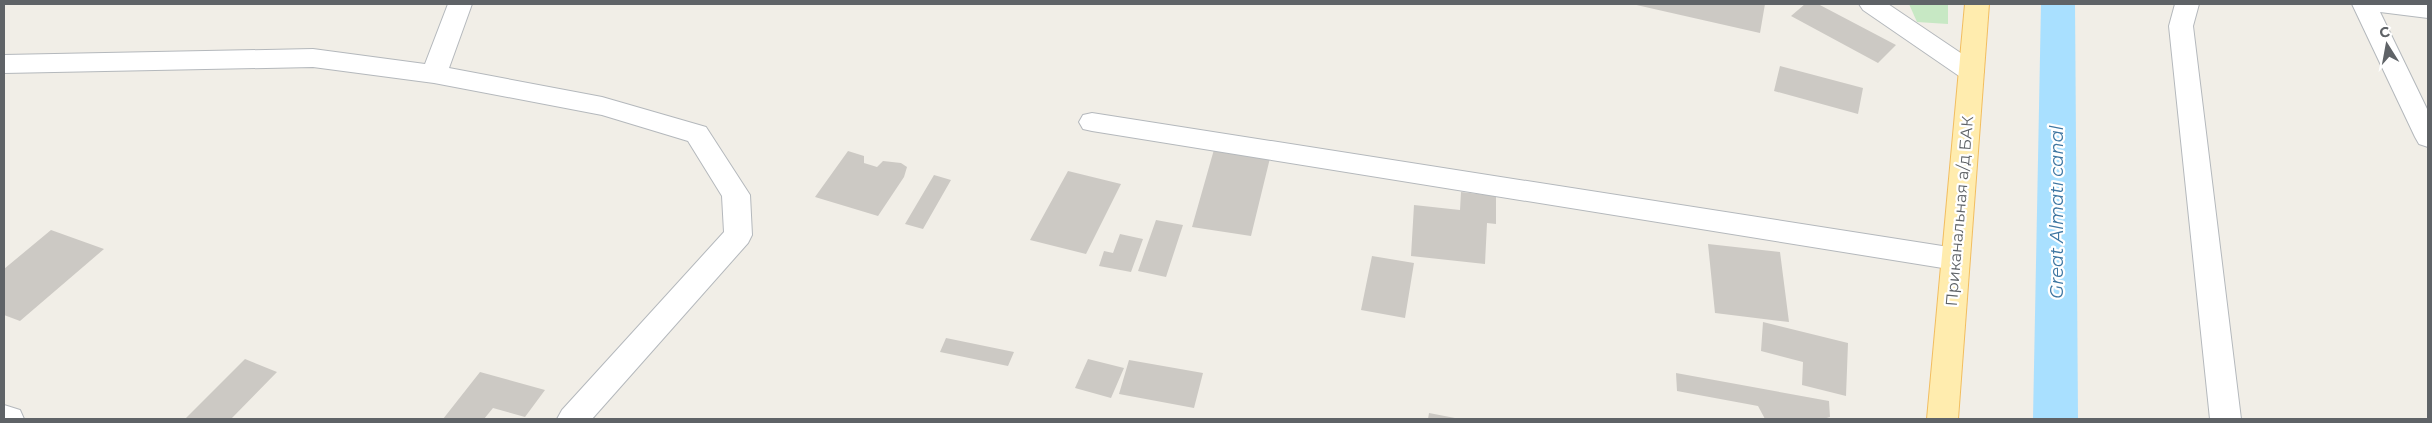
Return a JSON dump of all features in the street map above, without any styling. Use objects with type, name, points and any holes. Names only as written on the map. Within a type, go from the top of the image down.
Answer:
[{"type":"main road","name":"Приканальная а/д БАК","points":[[1942,419],[1976,4]]},
{"type":"street","points":[[434,74],[460,4]]},
{"type":"street","points":[[1871,4],[1971,72]]},
{"type":"street","points":[[2187,4],[2181,26],[2226,419]]},
{"type":"street","points":[[2364,4],[2428,137]]},
{"type":"street","points":[[2381,4],[2428,10]]},
{"type":"street","points":[[4,64],[313,58],[434,74],[602,106],[697,134],[736,195],[738,235],[573,419]]},
{"type":"street","points":[[1092,122],[1955,259]]},
{"type":"street","points":[[4,418],[9,419]]},
{"type":"green space","points":[[1909,4],[1948,4],[1948,24],[1917,22]]},
{"type":"building","points":[[1632,4],[1765,4],[1760,33]]},
{"type":"building","points":[[1805,4],[1818,4],[1896,45],[1878,63],[1791,16]]},
{"type":"building","points":[[1780,66],[1863,88],[1858,114],[1774,91]]},
{"type":"building","points":[[1215,146],[1271,154],[1251,236],[1192,227]]},
{"type":"building","points":[[848,151],[864,156],[864,163],[877,167],[883,161],[901,163],[907,167],[904,177],[878,216],[815,197]]},
{"type":"building","points":[[1068,171],[1121,184],[1086,254],[1030,240]]},
{"type":"building","points":[[934,175],[951,180],[923,229],[905,224]]},
{"type":"building","points":[[1461,192],[1496,196],[1496,224],[1487,223],[1485,264],[1411,256],[1414,205],[1460,210]]},
{"type":"building","points":[[1156,220],[1183,225],[1166,277],[1138,271]]},
{"type":"building","points":[[51,230],[104,249],[20,321],[4,315],[4,269]]},
{"type":"building","points":[[1120,234],[1143,239],[1131,272],[1099,266],[1104,251],[1113,253]]},
{"type":"building","points":[[1708,244],[1780,252],[1789,322],[1715,313]]},
{"type":"building","points":[[1372,256],[1414,263],[1405,318],[1361,310]]},
{"type":"building","points":[[1763,322],[1848,343],[1846,396],[1802,385],[1803,362],[1761,351]]},
{"type":"building","points":[[946,338],[1014,352],[1008,366],[940,352]]},
{"type":"building","points":[[245,359],[277,372],[231,419],[185,419]]},
{"type":"building","points":[[1088,359],[1124,368],[1111,398],[1075,388]]},
{"type":"building","points":[[1129,360],[1203,373],[1194,408],[1119,394]]},
{"type":"building","points":[[480,372],[545,390],[525,417],[493,408],[484,419],[443,419]]},
{"type":"building","points":[[1676,373],[1829,401],[1830,417],[1823,419],[1765,419],[1758,406],[1677,391]]},
{"type":"building","points":[[1429,413],[1455,418],[1428,419]]},
{"type":"waterway","name":"Great Almatı canal","points":[[2056,419],[2058,4]]}]
